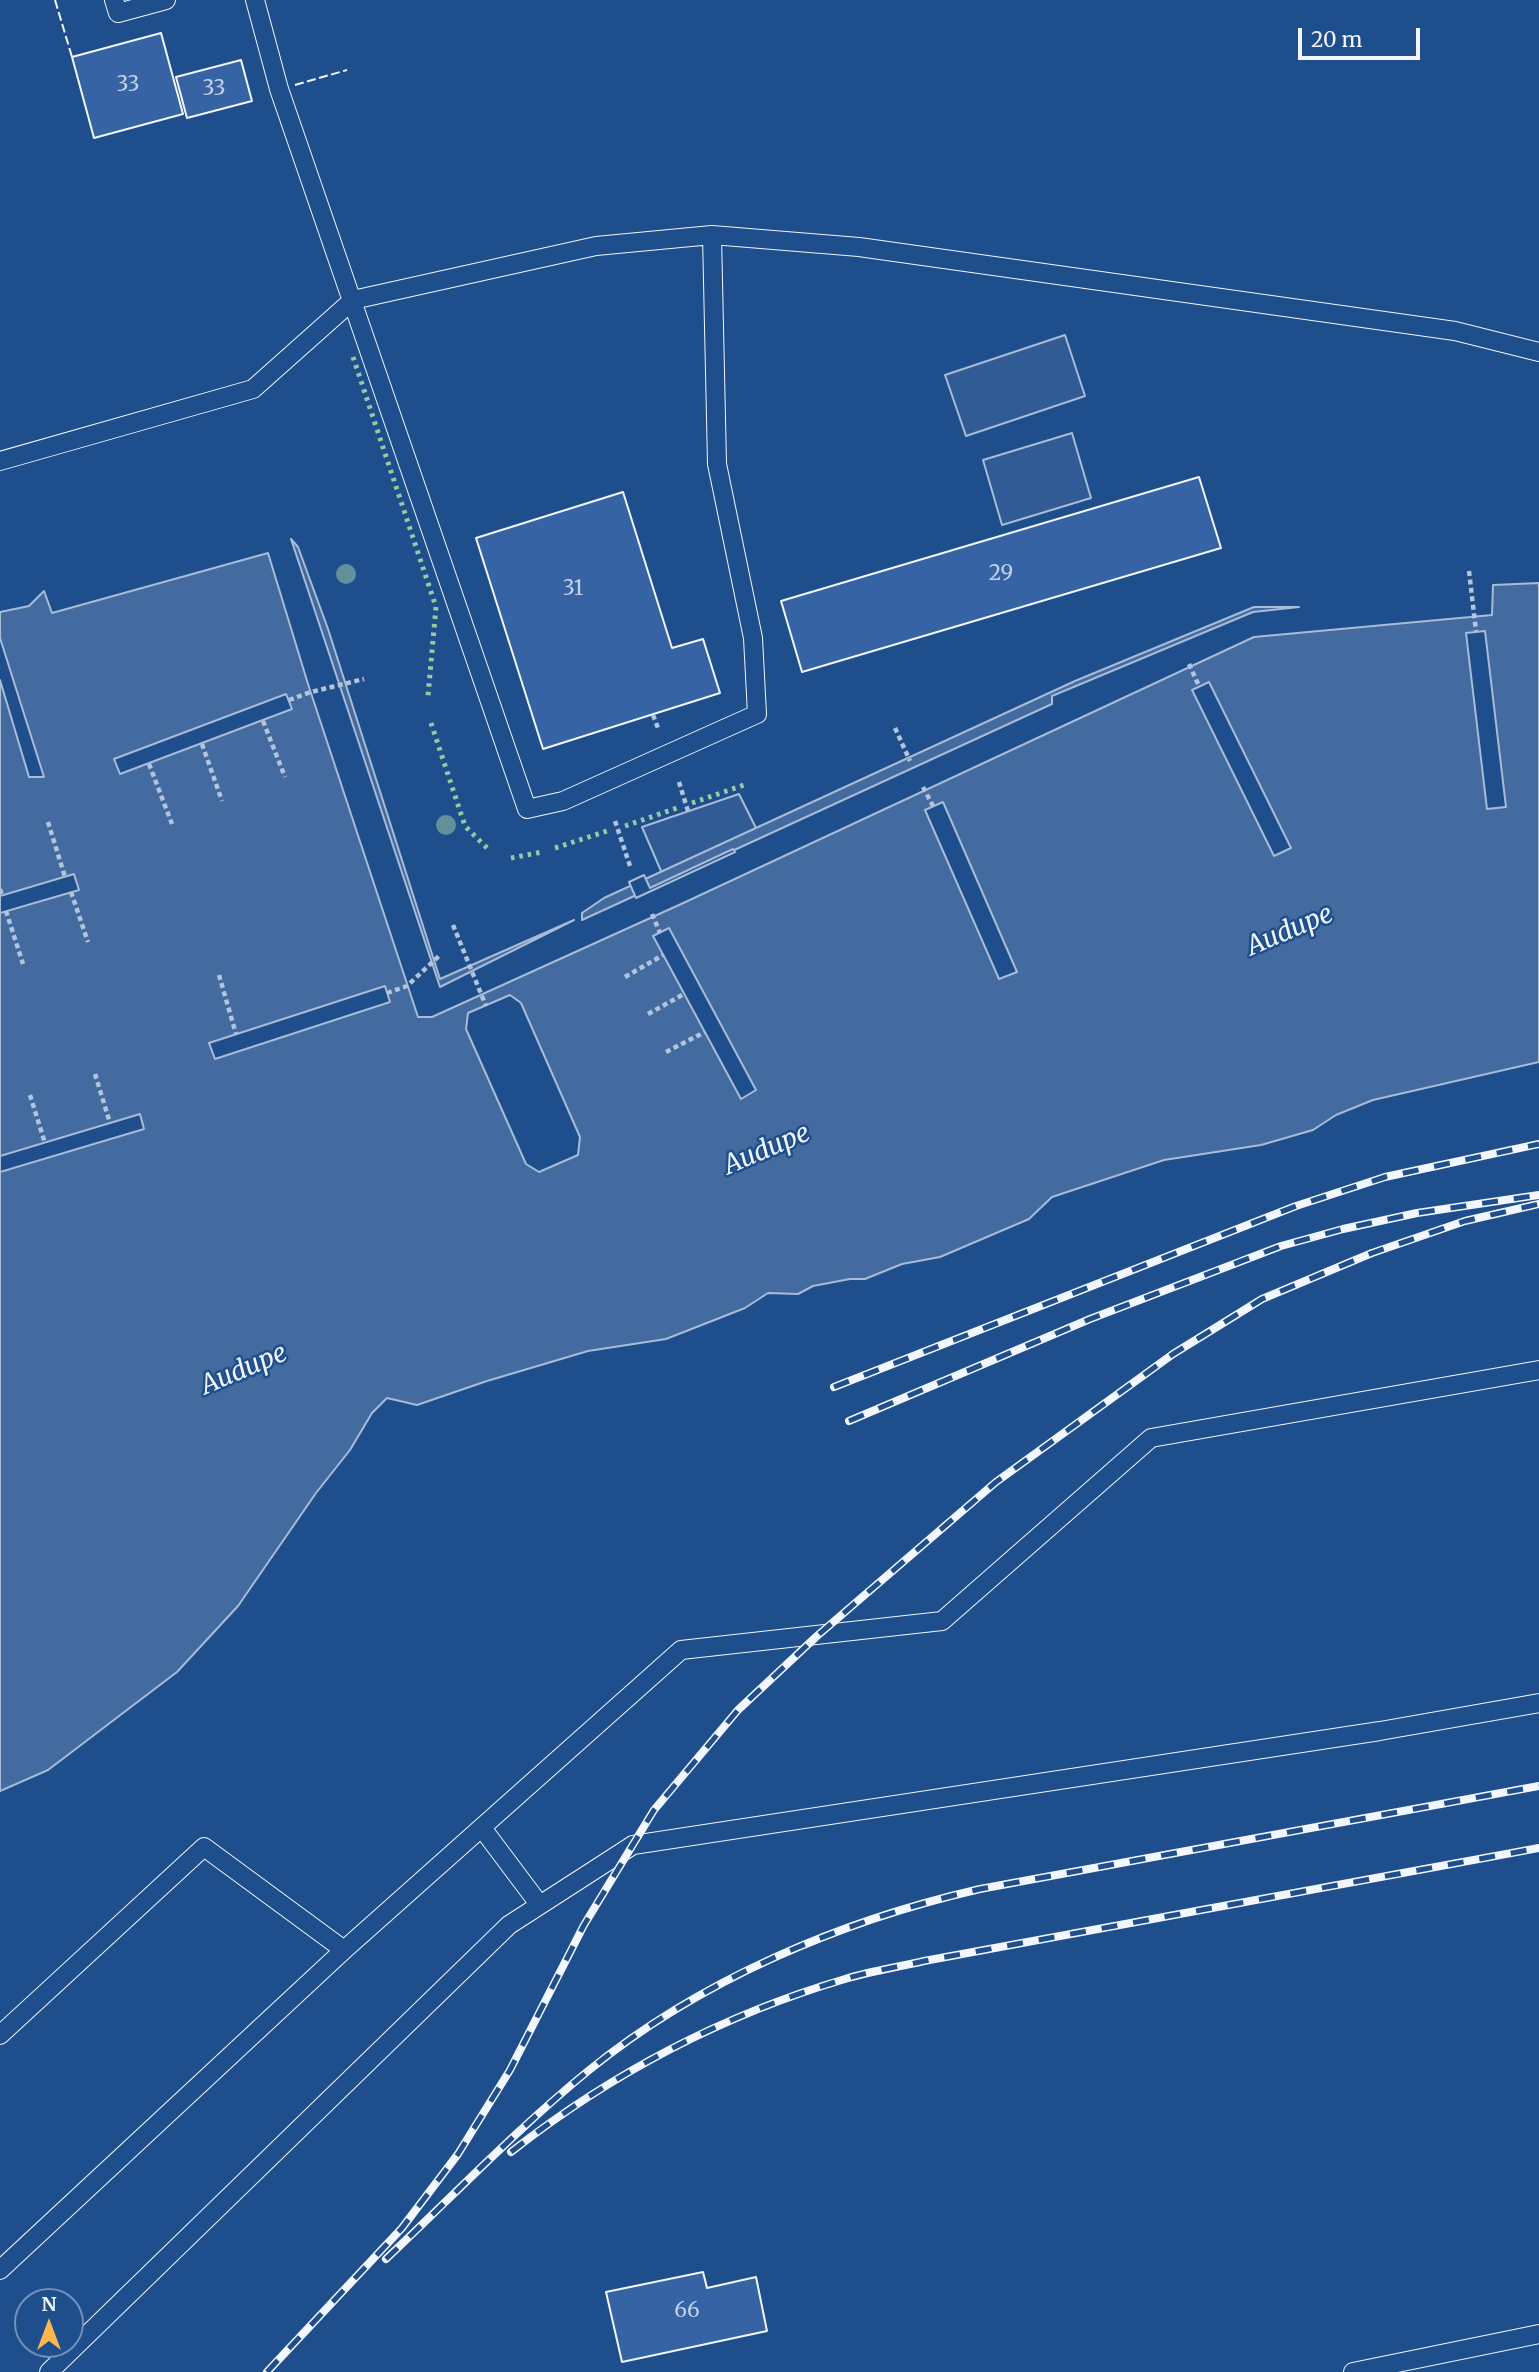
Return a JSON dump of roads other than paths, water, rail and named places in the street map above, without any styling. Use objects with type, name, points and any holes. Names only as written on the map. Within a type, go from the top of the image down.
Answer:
[{"type":"lane","points":[[114,0],[118,13],[166,0]]},
{"type":"lane","points":[[255,0],[279,89],[527,809],[563,802],[757,714],[753,638],[717,464],[712,234]]},
{"type":"lane","points":[[0,461],[253,389],[353,300],[596,246],[712,234],[859,247],[1455,331],[1539,352]]},
{"type":"lane","points":[[0,2270],[344,1950],[681,1650],[942,1621],[1151,1438],[1539,1370]]},
{"type":"lane","points":[[49,2372],[509,1924],[633,1845],[1380,1731],[1539,1703]]},
{"type":"lane","points":[[481,1828],[539,1903]]},
{"type":"lane","points":[[0,2035],[204,1847],[344,1950]]},
{"type":"lane","points":[[1353,2372],[1539,2334]]},
{"type":"water","points":[[291,539],[298,547],[328,629],[440,979],[574,920],[440,987]]},
{"type":"water","name":"Audupe","points":[[268,553],[308,684],[418,1017],[432,1017],[679,905],[1254,637],[1492,615],[1493,585],[1539,583],[1539,1062],[1373,1100],[1336,1115],[1313,1130],[1261,1145],[1164,1160],[1052,1197],[1029,1219],[940,1257],[902,1264],[865,1279],[813,1286],[798,1294],[768,1293],[745,1308],[666,1339],[588,1351],[417,1405],[387,1398],[372,1413],[350,1450],[316,1493],[238,1606],[177,1672],[48,1770],[0,1791],[0,680],[29,777],[44,777],[0,638],[0,612],[29,606],[44,591],[52,613]]},
{"type":"water","points":[[1254,607],[1299,607],[1253,612],[1052,696],[1052,704],[582,920],[582,913],[604,898],[1075,681]]},
{"type":"railway","points":[[834,1387],[1296,1206],[1385,1177],[1539,1144]]},
{"type":"railway","points":[[849,1421],[1090,1319],[1281,1246],[1417,1213],[1539,1195]]},
{"type":"railway","points":[[267,2372],[402,2228],[458,2154],[510,2070],[584,1925],[654,1810],[738,1710],[817,1636],[996,1482],[1173,1354],[1262,1299],[1372,1253],[1465,1221],[1539,1204]]},
{"type":"railway","points":[[386,2259],[536,2116],[631,2038],[724,1982],[824,1937],[875,1918],[980,1889],[1539,1786]]},
{"type":"railway","points":[[511,2152],[589,2097],[670,2049],[756,2010],[845,1979],[924,1961],[1539,1848]]}]
